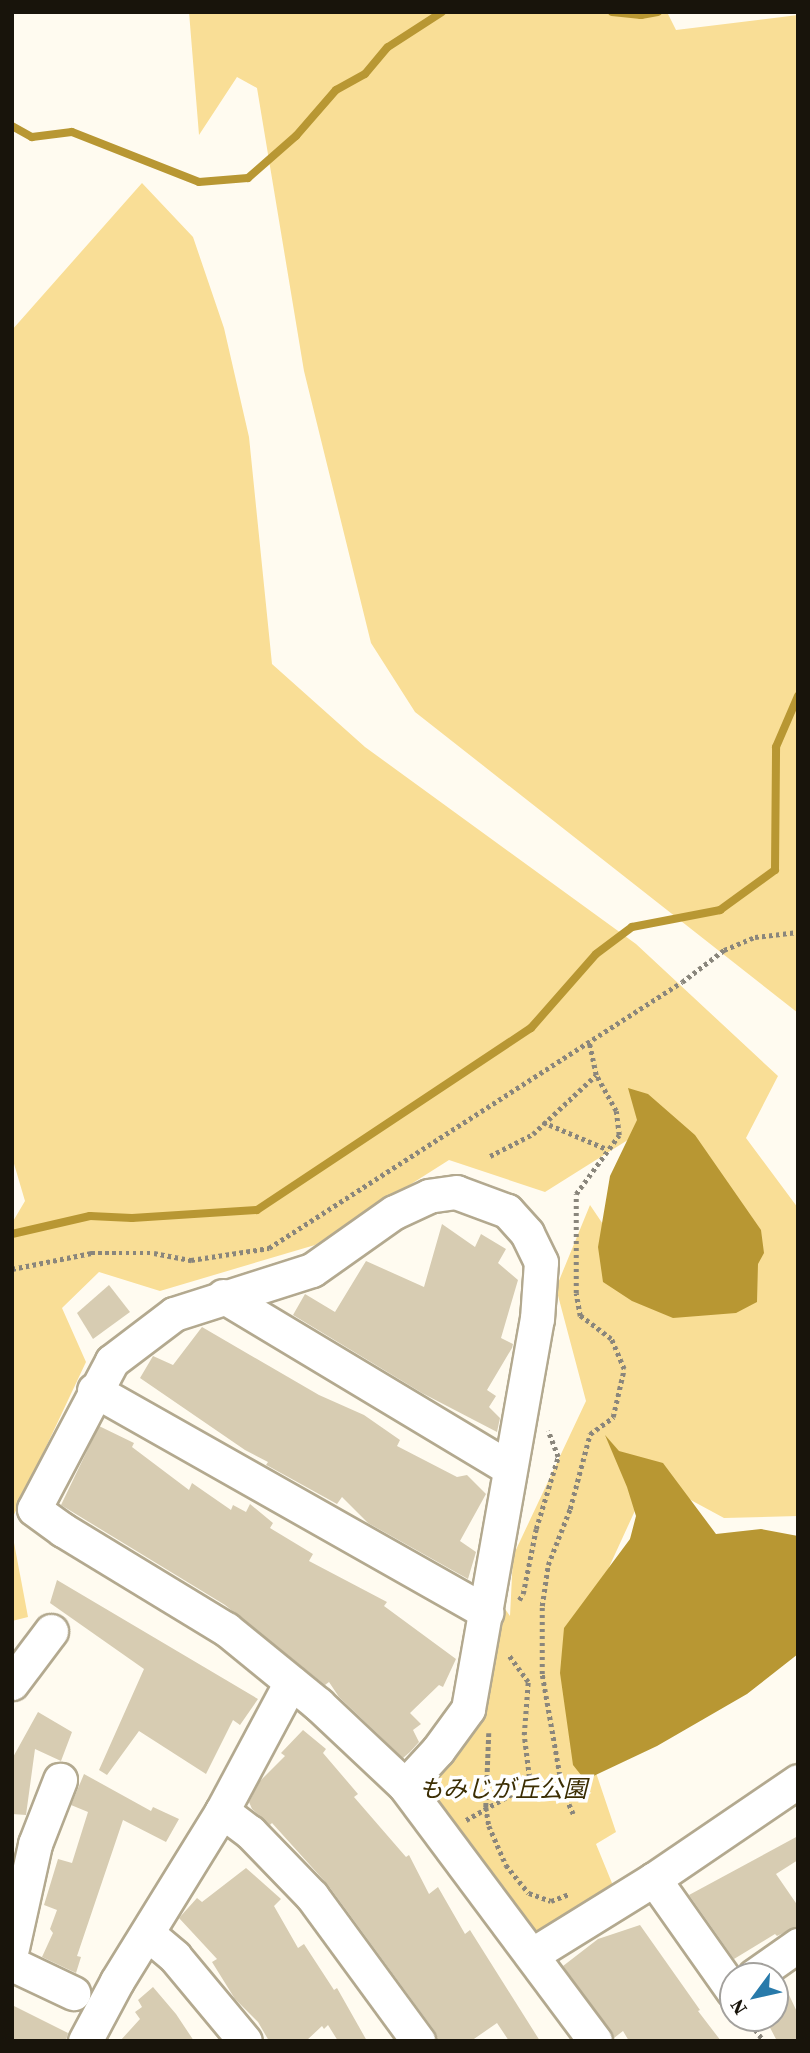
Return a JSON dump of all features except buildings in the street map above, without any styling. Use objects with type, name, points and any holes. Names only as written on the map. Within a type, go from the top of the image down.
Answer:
[{"type":"street","points":[[405,1786],[438,1749],[468,1709],[500,1609],[508,1467],[537,1319],[541,1262],[527,1233],[507,1211],[456,1192],[429,1195],[394,1212],[312,1270],[223,1296],[174,1314],[112,1361],[94,1390],[33,1509],[226,1629],[291,1682],[405,1786],[533,1954],[595,2041]]},
{"type":"street","points":[[223,1296],[508,1467]]},
{"type":"street","points":[[94,1390],[500,1609]]},
{"type":"street","points":[[12,1683],[51,1631]]},
{"type":"street","points":[[85,2041],[117,1981],[222,1811],[291,1682]]},
{"type":"street","points":[[12,1948],[36,1844],[60,1780]]},
{"type":"street","points":[[533,1954],[654,1879],[798,1781]]},
{"type":"street","points":[[222,1811],[250,1832],[312,1896],[418,2041]]},
{"type":"street","points":[[654,1879],[719,1971]]},
{"type":"street","points":[[148,1934],[175,1957],[245,2041]]},
{"type":"street","points":[[774,1962],[798,1945]]},
{"type":"street","points":[[12,1964],[73,1993]]},
{"type":"path","points":[[12,1269],[91,1253],[154,1253],[191,1261],[269,1248],[682,982],[724,950],[755,937],[798,932]]},
{"type":"path","points":[[573,1814],[562,1789],[542,1674],[542,1606],[548,1565],[570,1508],[590,1434],[612,1417],[624,1369],[611,1339],[580,1316],[576,1293],[576,1194],[619,1135],[616,1111],[596,1075],[589,1041]]},
{"type":"path","points":[[490,1156],[533,1134],[596,1075]]},
{"type":"path","points":[[543,1122],[607,1149]]},
{"type":"path","points":[[500,1609],[523,1594],[536,1529],[558,1457],[547,1429]]},
{"type":"path","points":[[507,1666],[510,1648]]},
{"type":"path","points":[[442,1835],[486,1807],[530,1784],[524,1735],[528,1682],[509,1656]]},
{"type":"path","points":[[492,1720],[486,1745],[486,1807],[489,1826],[506,1865],[529,1893],[551,1901],[578,1890]]},
{"type":"green space","points":[[189,12],[667,12],[676,30],[798,15],[798,1013],[415,712],[371,643],[304,371],[257,88],[237,77],[199,135]]},
{"type":"green space","name":"もみじが丘公園","points":[[142,183],[193,237],[224,328],[249,437],[272,664],[365,747],[636,944],[778,1076],[746,1138],[798,1208],[798,1516],[724,1518],[650,1478],[576,1639],[587,1746],[616,1832],[596,1844],[614,1888],[534,1941],[421,1786],[481,1714],[505,1609],[510,1616],[513,1556],[586,1401],[556,1288],[590,1205],[636,1273],[658,1121],[545,1192],[449,1160],[315,1245],[160,1291],[99,1272],[62,1308],[86,1362],[12,1519],[12,1223],[25,1201],[12,1157],[12,330]]},
{"type":"green space","points":[[12,1532],[28,1617],[12,1621]]},
{"type":"shaded area","points":[[628,1088],[648,1094],[695,1135],[761,1230],[764,1253],[758,1264],[757,1302],[736,1313],[673,1318],[632,1301],[603,1282],[598,1247],[610,1176],[637,1120]]},
{"type":"shaded area","points":[[605,1435],[619,1451],[663,1463],[716,1534],[761,1529],[798,1536],[798,1654],[747,1694],[657,1746],[585,1780],[573,1765],[560,1673],[564,1628],[630,1539],[636,1516]]},
{"type":"waterway","points":[[12,126],[32,137],[72,132],[199,182],[248,178],[296,136],[336,90],[365,74],[388,47],[442,12]]},
{"type":"waterway","points":[[612,12],[641,15],[658,12]]},
{"type":"waterway","points":[[12,1234],[90,1216],[132,1218],[257,1210],[531,1028],[596,954],[632,927],[720,910],[775,870],[776,747],[798,696]]}]
